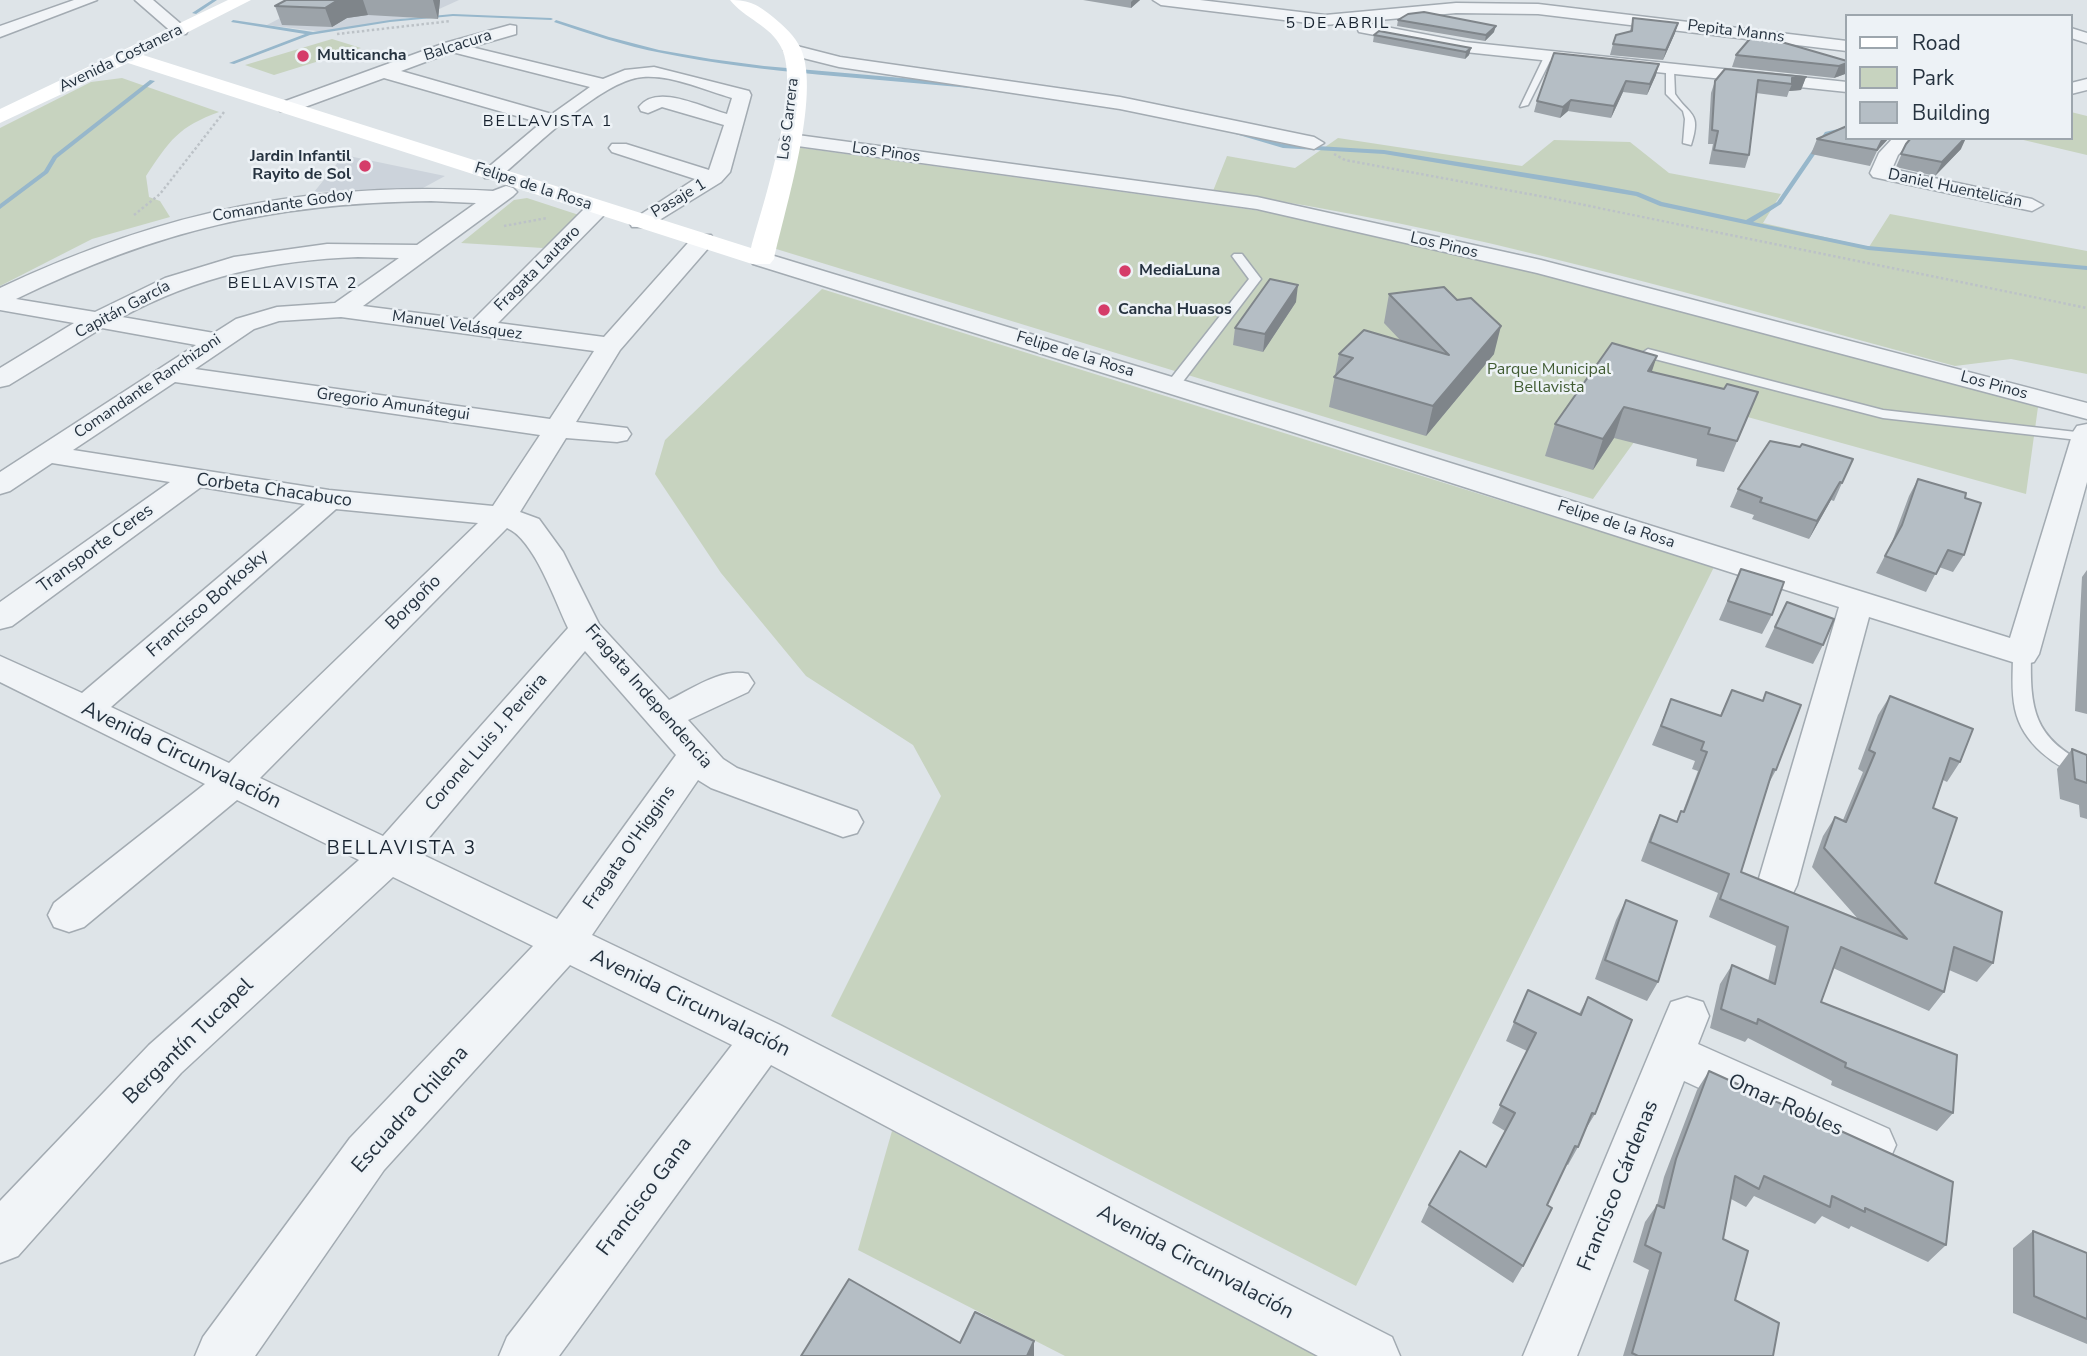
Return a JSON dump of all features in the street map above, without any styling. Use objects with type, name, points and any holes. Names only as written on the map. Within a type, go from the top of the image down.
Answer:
[{"type":"street","points":[[0,32],[89,0]]},
{"type":"street","points":[[143,0],[180,30]]},
{"type":"street","name":"Avenida Costanera","points":[[0,117],[242,0]]},
{"type":"street","points":[[739,0],[758,13],[795,62],[839,62],[1108,101],[1322,147]]},
{"type":"street","name":"Pepita Manns","points":[[1161,0],[1325,20],[1456,8],[1538,9],[1846,46]]},
{"type":"street","points":[[1325,20],[1465,47],[1846,87]]},
{"type":"street","name":"Balcacura","points":[[287,107],[451,47],[510,30]]},
{"type":"street","points":[[1717,75],[1744,34]]},
{"type":"street","points":[[451,47],[604,85]]},
{"type":"street","name":"Felipe de la Rosa","points":[[127,56],[640,222],[1173,385],[2022,654]]},
{"type":"street","name":"Los Carrera","points":[[761,259],[790,140],[795,62]]},
{"type":"street","points":[[383,72],[556,121]]},
{"type":"street","name":"Pasaje 1","points":[[604,85],[620,76],[642,72],[742,95],[723,166],[714,178],[640,222]]},
{"type":"street","points":[[492,174],[604,85]]},
{"type":"street","points":[[648,107],[660,101],[733,122]]},
{"type":"street","name":"Los Pinos","points":[[790,140],[1257,203],[1541,267],[2087,426]]},
{"type":"street","name":"Daniel Huentelicán","points":[[1903,140],[1889,153],[1880,173],[2032,205]]},
{"type":"street","points":[[619,148],[714,178]]},
{"type":"street","points":[[341,310],[519,183]]},
{"type":"street","name":"Comandante Godoy","points":[[0,297],[95,251],[195,220],[261,207],[358,195],[436,193],[496,198]]},
{"type":"street","name":"Fragata Lautaro","points":[[478,329],[598,208]]},
{"type":"street","name":"Borgoño","points":[[69,915],[233,782],[502,516],[610,346],[703,240]]},
{"type":"street","name":"Capitán García","points":[[0,379],[100,320],[172,283],[255,260],[330,249],[421,252]]},
{"type":"street","points":[[0,303],[217,341]]},
{"type":"street","name":"Manuel Velásquez","points":[[304,311],[341,310],[610,346]]},
{"type":"street","name":"Comandante Ranchizoni","points":[[0,485],[217,341],[260,318],[304,311]]},
{"type":"street","name":"Gregorio Amunátegui","points":[[169,373],[558,429],[617,433]]},
{"type":"street","points":[[2022,654],[2087,426]]},
{"type":"street","name":"Corbeta Chacabuco","points":[[47,454],[192,480],[329,499],[502,516]]},
{"type":"street","name":"Transporte Ceres","points":[[0,618],[192,480]]},
{"type":"street","name":"Francisco Borkosky","points":[[86,709],[329,499]]},
{"type":"street","name":"Fragata Independencia","points":[[502,516],[528,526],[547,552],[585,629],[696,754],[724,778],[843,822]]},
{"type":"street","points":[[1777,885],[1857,602]]},
{"type":"street","name":"Coronel Luis J. Pereira","points":[[389,857],[585,629]]},
{"type":"street","name":"Avenida Circunvalación","points":[[0,668],[764,1039],[1373,1356]]},
{"type":"street","points":[[663,717],[736,683]]},
{"type":"street","name":"Fragata O'Higgins","points":[[564,942],[696,754]]},
{"type":"street","name":"Bergantín Tucapel","points":[[0,1238],[165,1059],[389,857]]},
{"type":"street","name":"Escuadra Chilena","points":[[222,1356],[368,1154],[564,942]]},
{"type":"street","name":"Omar Robles","points":[[1679,1035],[1911,1163]]},
{"type":"street","name":"Francisco Cárdenas","points":[[1550,1356],[1679,1035]]},
{"type":"street","name":"Francisco Gana","points":[[526,1356],[764,1039]]},
{"type":"lane","points":[[1523,105],[1548,57]]},
{"type":"lane","points":[[1670,70],[1668,93],[1673,101],[1687,110],[1690,119],[1688,143]]},
{"type":"lane","points":[[1173,385],[1255,279],[1238,256]]},
{"type":"lane","points":[[1648,353],[1883,414],[2087,426]]},
{"type":"lane","points":[[2022,654],[2022,709],[2035,738],[2074,767],[2087,771]]},
{"type":"path","points":[[337,34],[402,24],[445,21],[479,22],[510,30]]},
{"type":"path","points":[[95,251],[160,194],[227,109],[227,100],[236,91]]},
{"type":"path","points":[[1322,147],[1345,160],[1545,197],[2087,307]]},
{"type":"shaded area","points":[[315,0],[459,0],[426,15],[324,32],[267,25]]},
{"type":"shaded area","name":"Jardin Infantil Rayito de Sol","points":[[344,155],[445,176],[423,188],[314,192]]},
{"type":"green space","name":"Multicancha","points":[[332,39],[361,48],[274,75],[245,65]]},
{"type":"green space","points":[[122,78],[219,112],[194,123],[176,136],[146,176],[149,197],[160,201],[170,217],[92,239],[0,286],[0,128],[91,82]]},
{"type":"green space","points":[[2073,112],[2087,116],[2087,155],[2023,140],[2073,140]]},
{"type":"green space","points":[[1338,138],[1522,166],[1554,140],[1630,142],[1669,173],[1781,194],[1763,223],[1869,247],[1890,214],[2087,251],[2087,374],[2011,359],[1955,366],[1494,244],[1307,206],[1213,191],[1227,156],[1295,168]]},
{"type":"green space","name":"Parque Municipal Bellavista","points":[[795,147],[1290,215],[1536,272],[2038,407],[2026,494],[1668,395],[1593,499],[773,248]]},
{"type":"green space","points":[[527,198],[582,216],[543,248],[461,243],[514,200]]},
{"type":"green space","points":[[822,289],[1714,567],[1356,1286],[831,1016],[941,796],[913,745],[806,676],[721,573],[655,474],[665,440]]},
{"type":"green space","points":[[892,1131],[1318,1356],[1065,1356],[858,1250]]},
{"type":"building","points":[[286,0],[338,0],[325,8],[275,6]]},
{"type":"building","points":[[1424,12],[1496,26],[1486,35],[1398,20],[1408,14]]},
{"type":"building","points":[[1633,18],[1678,23],[1666,50],[1613,44],[1616,35],[1632,31]]},
{"type":"building","points":[[1379,31],[1471,48],[1466,52],[1374,35]]},
{"type":"building","points":[[1754,34],[1846,61],[1846,63],[1839,66],[1736,55]]},
{"type":"building","points":[[1554,53],[1659,64],[1650,84],[1626,81],[1614,106],[1571,100],[1563,107],[1537,101]]},
{"type":"building","points":[[1725,69],[1806,77],[1792,78],[1792,84],[1758,80],[1749,155],[1714,150],[1718,131],[1712,130],[1715,81]]},
{"type":"building","points":[[1846,126],[1846,140],[1882,140],[1877,150],[1817,139]]},
{"type":"building","points":[[1909,140],[1963,140],[1942,162],[1901,154]]},
{"type":"building","points":[[1270,279],[1298,285],[1265,334],[1235,328]]},
{"type":"building","points":[[1444,287],[1457,300],[1471,298],[1501,326],[1433,406],[1334,377],[1353,358],[1339,354],[1364,330],[1449,355],[1389,294]]},
{"type":"building","points":[[1612,343],[1657,356],[1648,371],[1724,389],[1727,384],[1758,392],[1737,441],[1708,434],[1710,428],[1624,407],[1603,439],[1555,424]]},
{"type":"building","points":[[1770,441],[1800,447],[1802,444],[1853,459],[1842,483],[1840,482],[1817,521],[1760,502],[1762,498],[1738,489]]},
{"type":"building","points":[[1918,479],[1966,493],[1965,498],[1981,503],[1964,555],[1948,550],[1936,574],[1885,556],[1902,525]]},
{"type":"building","points":[[1741,569],[1784,582],[1772,615],[1728,601]]},
{"type":"building","points":[[1787,602],[1834,619],[1823,645],[1775,627]]},
{"type":"building","points":[[1732,690],[1763,701],[1766,692],[1801,705],[1776,770],[1773,769],[1741,872],[1907,939],[1824,848],[1835,817],[1846,822],[1875,753],[1869,750],[1890,696],[1973,729],[1960,762],[1950,758],[1933,808],[1957,818],[1935,883],[2002,912],[1993,963],[1954,947],[1944,992],[1841,947],[1821,1002],[1957,1055],[1953,1113],[1845,1067],[1846,1063],[1758,1019],[1757,1024],[1721,1009],[1732,965],[1775,984],[1788,927],[1720,899],[1729,874],[1650,842],[1660,815],[1677,822],[1681,811],[1684,812],[1707,752],[1701,750],[1704,742],[1661,726],[1671,699],[1721,716]]},
{"type":"building","points":[[2072,749],[2087,755],[2087,783],[2075,779]]},
{"type":"building","points":[[1626,900],[1677,921],[1658,982],[1605,960]]},
{"type":"building","points":[[1528,990],[1581,1015],[1588,997],[1632,1020],[1595,1114],[1592,1113],[1578,1147],[1575,1146],[1547,1205],[1552,1208],[1523,1266],[1429,1205],[1460,1151],[1486,1167],[1515,1113],[1500,1105],[1536,1033],[1514,1022]]},
{"type":"building","points":[[1709,1071],[1953,1182],[1946,1245],[1832,1196],[1830,1207],[1764,1176],[1759,1189],[1735,1176],[1723,1239],[1748,1251],[1735,1300],[1779,1323],[1773,1356],[1638,1356],[1632,1353],[1661,1253],[1645,1245],[1657,1205],[1664,1208],[1676,1159]]},
{"type":"building","points":[[2033,1231],[2087,1253],[2087,1319],[2034,1296]]},
{"type":"building","points":[[849,1279],[960,1343],[975,1312],[1034,1341],[1027,1356],[801,1356]]},
{"type":"waterway","points":[[194,13],[215,0]]},
{"type":"waterway","points":[[233,21],[313,34],[390,21],[453,15],[551,19]]},
{"type":"waterway","points":[[556,21],[607,38],[711,61],[979,87]]},
{"type":"waterway","points":[[232,63],[308,35]]},
{"type":"waterway","points":[[0,207],[46,172],[55,157],[152,81]]},
{"type":"waterway","points":[[1750,223],[1749,221],[1779,203],[1827,133],[1846,129]]},
{"type":"waterway","points":[[1225,130],[1283,146],[1384,152],[1589,185],[1638,194],[1660,204],[1868,248],[2087,268]]},
{"type":"place","name":"Multicancha","points":[[303,56]]},
{"type":"place","name":"Jardin Infantil Rayito de Sol","points":[[365,166]]},
{"type":"place","name":"MediaLuna","points":[[1125,271]]},
{"type":"place","name":"Cancha Huasos","points":[[1104,310]]},
{"type":"district","name":"5 DE ABRIL","points":[[1338,24]]},
{"type":"district","name":"BELLAVISTA 1","points":[[548,122]]},
{"type":"district","name":"BELLAVISTA 2","points":[[293,284]]},
{"type":"district","name":"BELLAVISTA 3","points":[[402,849]]}]
